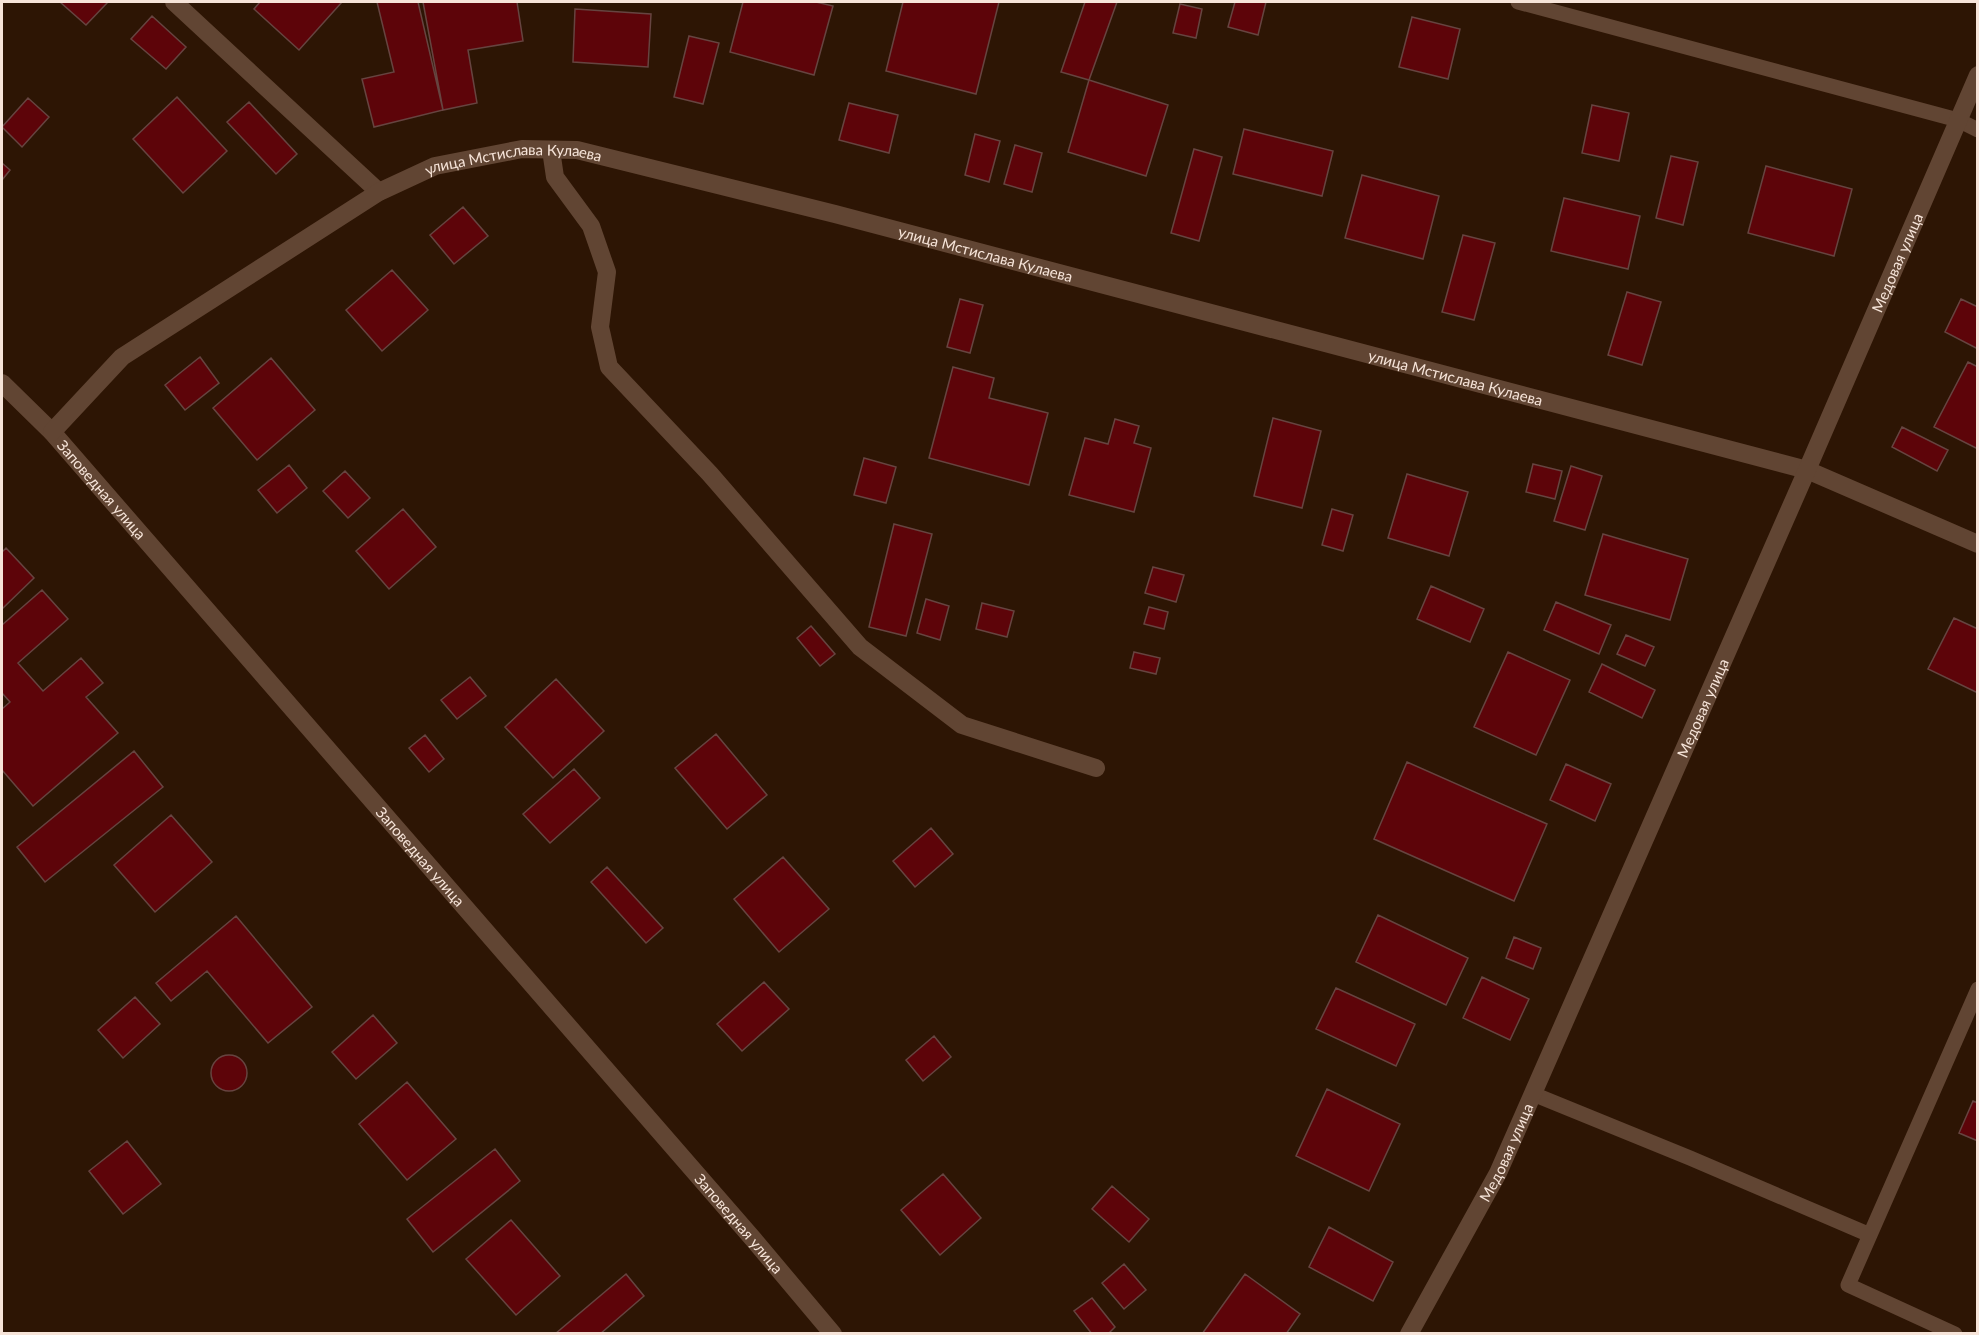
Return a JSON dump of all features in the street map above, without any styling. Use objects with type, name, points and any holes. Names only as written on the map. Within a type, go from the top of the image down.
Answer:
[{"type":"street","points":[[174,2],[379,192]]},
{"type":"street","name":"Медовая улица","points":[[1409,1334],[1498,1173],[1807,470],[1977,75]]},
{"type":"street","name":"улица Мстислава Кулаева","points":[[52,432],[122,357],[379,192],[435,166],[522,149],[577,150],[835,214],[1807,470],[1977,544]]},
{"type":"street","points":[[551,150],[555,177],[591,226],[607,272],[600,327],[609,367],[710,474],[860,647],[962,725],[1096,768]]},
{"type":"street","name":"Заповедная улица","points":[[2,383],[52,432],[754,1240],[833,1334]]},
{"type":"lane","points":[[1518,2],[1958,120],[1977,130]]},
{"type":"lane","points":[[1954,1334],[1848,1286],[1976,994]]},
{"type":"lane","points":[[1533,1094],[1870,1235]]},
{"type":"building","points":[[60,2],[108,2],[86,25]]},
{"type":"building","points":[[260,2],[342,2],[299,50],[254,9]]},
{"type":"building","points":[[377,2],[418,2],[443,110],[374,127],[362,79],[394,72]]},
{"type":"building","points":[[423,2],[517,2],[523,41],[468,50],[477,103],[443,110]]},
{"type":"building","points":[[743,2],[816,2],[833,6],[814,75],[730,52]]},
{"type":"building","points":[[903,2],[999,2],[976,94],[886,71]]},
{"type":"building","points":[[1085,2],[1117,2],[1089,80],[1061,72]]},
{"type":"building","points":[[1235,2],[1266,2],[1258,35],[1228,27]]},
{"type":"building","points":[[1180,4],[1202,9],[1196,38],[1173,33]]},
{"type":"building","points":[[575,9],[651,14],[648,67],[573,62]]},
{"type":"building","points":[[152,16],[186,47],[166,69],[131,39]]},
{"type":"building","points":[[1412,17],[1460,29],[1448,79],[1399,67]]},
{"type":"building","points":[[689,36],[719,43],[703,104],[674,97]]},
{"type":"building","points":[[1089,80],[1168,105],[1146,176],[1068,152]]},
{"type":"building","points":[[177,97],[227,151],[183,193],[133,139]]},
{"type":"building","points":[[28,98],[49,117],[22,147],[2,127]]},
{"type":"building","points":[[249,102],[297,154],[276,174],[227,122]]},
{"type":"building","points":[[849,103],[898,115],[889,153],[839,140]]},
{"type":"building","points":[[1592,105],[1629,113],[1619,161],[1582,153]]},
{"type":"building","points":[[1244,129],[1333,151],[1322,196],[1233,174]]},
{"type":"building","points":[[975,134],[1000,141],[989,182],[965,175]]},
{"type":"building","points":[[1015,145],[1042,153],[1032,192],[1004,184]]},
{"type":"building","points":[[1194,149],[1222,157],[1199,241],[1171,233]]},
{"type":"building","points":[[1671,156],[1698,162],[1683,225],[1656,218]]},
{"type":"building","points":[[2,163],[10,170],[2,180]]},
{"type":"building","points":[[1766,166],[1852,189],[1834,256],[1748,233]]},
{"type":"building","points":[[1362,175],[1439,196],[1423,259],[1345,238]]},
{"type":"building","points":[[1564,198],[1640,216],[1628,269],[1551,251]]},
{"type":"building","points":[[463,207],[488,236],[454,264],[430,235]]},
{"type":"building","points":[[1463,235],[1495,243],[1474,320],[1442,312]]},
{"type":"building","points":[[392,270],[428,310],[382,351],[346,310]]},
{"type":"building","points":[[1627,292],[1661,302],[1642,365],[1608,355]]},
{"type":"building","points":[[960,299],[983,305],[970,353],[947,347]]},
{"type":"building","points":[[1961,299],[1978,307],[1978,349],[1945,332]]},
{"type":"building","points":[[200,357],[219,383],[185,410],[165,385]]},
{"type":"building","points":[[271,358],[315,410],[257,460],[213,408]]},
{"type":"building","points":[[1968,362],[1978,367],[1978,449],[1934,427]]},
{"type":"building","points":[[953,367],[994,378],[989,398],[1048,413],[1029,485],[929,458]]},
{"type":"building","points":[[1273,418],[1321,431],[1302,508],[1254,496]]},
{"type":"building","points":[[1115,419],[1139,426],[1134,443],[1151,448],[1134,512],[1069,495],[1085,438],[1108,444]]},
{"type":"building","points":[[1902,427],[1948,450],[1937,471],[1892,447]]},
{"type":"building","points":[[864,458],[896,467],[886,503],[854,495]]},
{"type":"building","points":[[1533,464],[1562,471],[1555,499],[1526,492]]},
{"type":"building","points":[[289,465],[307,488],[277,513],[258,490]]},
{"type":"building","points":[[1571,466],[1602,476],[1585,530],[1554,521]]},
{"type":"building","points":[[345,471],[370,498],[348,518],[323,491]]},
{"type":"building","points":[[1407,474],[1468,492],[1449,556],[1388,538]]},
{"type":"building","points":[[403,509],[436,547],[389,589],[356,551]]},
{"type":"building","points":[[1332,509],[1353,515],[1343,551],[1322,545]]},
{"type":"building","points":[[894,524],[932,534],[906,636],[869,627]]},
{"type":"building","points":[[1603,534],[1688,559],[1670,620],[1585,595]]},
{"type":"building","points":[[6,548],[34,578],[2,609],[2,552]]},
{"type":"building","points":[[1153,567],[1184,575],[1176,602],[1145,593]]},
{"type":"building","points":[[1431,586],[1484,609],[1470,642],[1417,619]]},
{"type":"building","points":[[42,590],[68,619],[18,663],[43,691],[81,658],[103,683],[86,697],[118,733],[33,806],[2,770],[2,709],[10,702],[2,693],[2,625]]},
{"type":"building","points":[[926,599],[949,606],[940,640],[917,633]]},
{"type":"building","points":[[1556,602],[1611,625],[1599,654],[1544,630]]},
{"type":"building","points":[[982,603],[1014,611],[1007,637],[976,629]]},
{"type":"building","points":[[1149,607],[1168,612],[1164,629],[1144,624]]},
{"type":"building","points":[[1954,618],[1978,629],[1978,693],[1928,669]]},
{"type":"building","points":[[811,626],[835,654],[820,666],[797,638]]},
{"type":"building","points":[[1626,635],[1654,647],[1645,666],[1617,654]]},
{"type":"building","points":[[1134,652],[1160,658],[1156,674],[1130,668]]},
{"type":"building","points":[[1508,652],[1570,680],[1536,755],[1474,727]]},
{"type":"building","points":[[1602,664],[1655,690],[1642,718],[1589,692]]},
{"type":"building","points":[[470,677],[486,696],[457,719],[441,700]]},
{"type":"building","points":[[556,679],[604,731],[553,778],[505,727]]},
{"type":"building","points":[[716,734],[767,795],[727,829],[675,768]]},
{"type":"building","points":[[425,735],[444,759],[429,772],[409,748]]},
{"type":"building","points":[[134,751],[163,787],[45,882],[17,847]]},
{"type":"building","points":[[1407,762],[1547,824],[1514,901],[1374,839]]},
{"type":"building","points":[[1566,764],[1611,784],[1595,821],[1550,800]]},
{"type":"building","points":[[574,769],[600,798],[550,843],[523,814]]},
{"type":"building","points":[[171,815],[212,862],[155,912],[114,865]]},
{"type":"building","points":[[931,828],[953,854],[915,887],[893,861]]},
{"type":"building","points":[[783,857],[829,909],[779,952],[734,899]]},
{"type":"building","points":[[607,867],[663,928],[646,943],[591,882]]},
{"type":"building","points":[[1378,915],[1468,958],[1446,1005],[1356,962]]},
{"type":"building","points":[[236,916],[312,1007],[268,1043],[207,971],[171,1001],[156,983]]},
{"type":"building","points":[[1514,937],[1541,948],[1533,969],[1506,958]]},
{"type":"building","points":[[1482,977],[1529,999],[1510,1040],[1463,1018]]},
{"type":"building","points":[[764,982],[789,1009],[742,1051],[717,1024]]},
{"type":"building","points":[[1336,988],[1415,1024],[1396,1066],[1316,1029]]},
{"type":"building","points":[[135,997],[160,1024],[123,1058],[98,1030]]},
{"type":"building","points":[[373,1015],[397,1043],[356,1079],[332,1052]]},
{"type":"building","points":[[934,1036],[951,1057],[923,1081],[906,1060]]},
{"type":"building","points":[[229,1055],[242,1060],[247,1073],[242,1086],[229,1091],[216,1086],[211,1073],[216,1060]]},
{"type":"building","points":[[407,1082],[456,1139],[407,1180],[359,1124]]},
{"type":"building","points":[[1327,1089],[1400,1124],[1369,1191],[1296,1156]]},
{"type":"building","points":[[1973,1101],[1978,1103],[1978,1141],[1959,1133]]},
{"type":"building","points":[[127,1141],[161,1184],[123,1214],[89,1171]]},
{"type":"building","points":[[495,1149],[520,1181],[433,1252],[407,1219]]},
{"type":"building","points":[[943,1174],[981,1218],[940,1255],[901,1210]]},
{"type":"building","points":[[1112,1186],[1149,1219],[1129,1242],[1092,1209]]},
{"type":"building","points":[[511,1220],[560,1276],[516,1315],[466,1259]]},
{"type":"building","points":[[1329,1227],[1393,1262],[1373,1301],[1309,1267]]},
{"type":"building","points":[[1124,1264],[1146,1290],[1124,1309],[1102,1283]]},
{"type":"building","points":[[626,1274],[644,1296],[600,1334],[555,1334]]},
{"type":"building","points":[[1245,1274],[1300,1314],[1286,1334],[1202,1334]]},
{"type":"building","points":[[1092,1298],[1115,1327],[1108,1334],[1092,1334],[1074,1311]]}]
